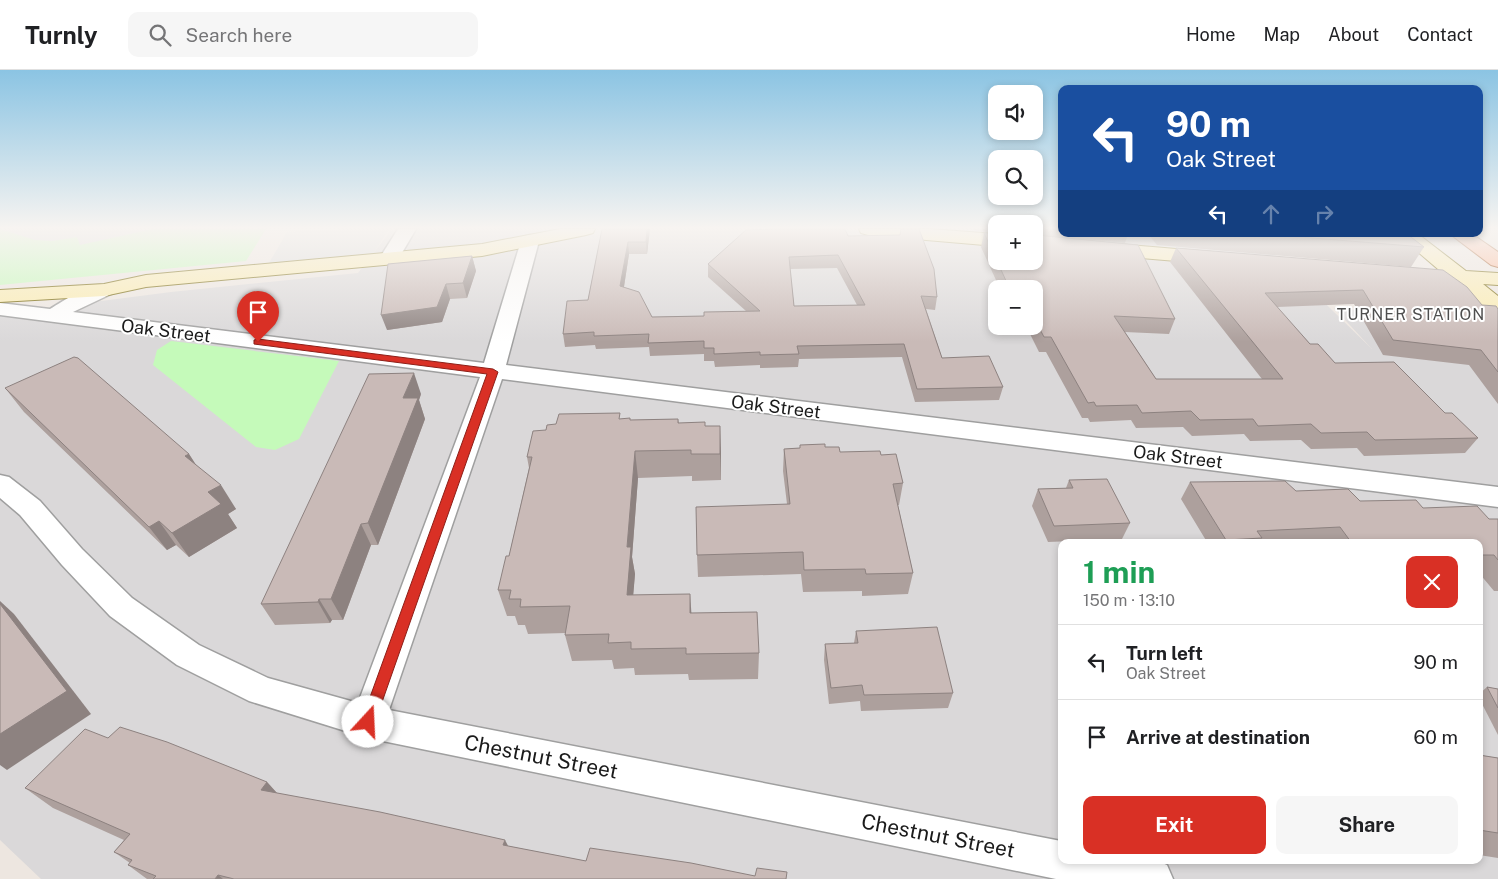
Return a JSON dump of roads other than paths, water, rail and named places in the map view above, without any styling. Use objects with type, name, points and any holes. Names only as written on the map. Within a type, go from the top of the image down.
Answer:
[{"type":"street","points":[[0,296],[104,290],[146,281],[304,267]]},
{"type":"street","points":[[368,722],[493,372],[523,267]]},
{"type":"street","points":[[1447,267],[1498,307]]},
{"type":"street","points":[[1395,273],[1462,279],[1498,279]]},
{"type":"street","points":[[54,316],[72,303],[104,290]]},
{"type":"street","name":"Oak Street","points":[[0,309],[1498,497]]},
{"type":"street","name":"Chestnut Street","points":[[0,484],[30,508],[72,557],[121,607],[188,654],[261,691],[368,722],[1058,860]]},
{"type":"street","name":"Chestnut Street","points":[[1078,864],[1153,879]]},
{"type":"district","name":"TURNER STATION","points":[[1411,314]]}]
